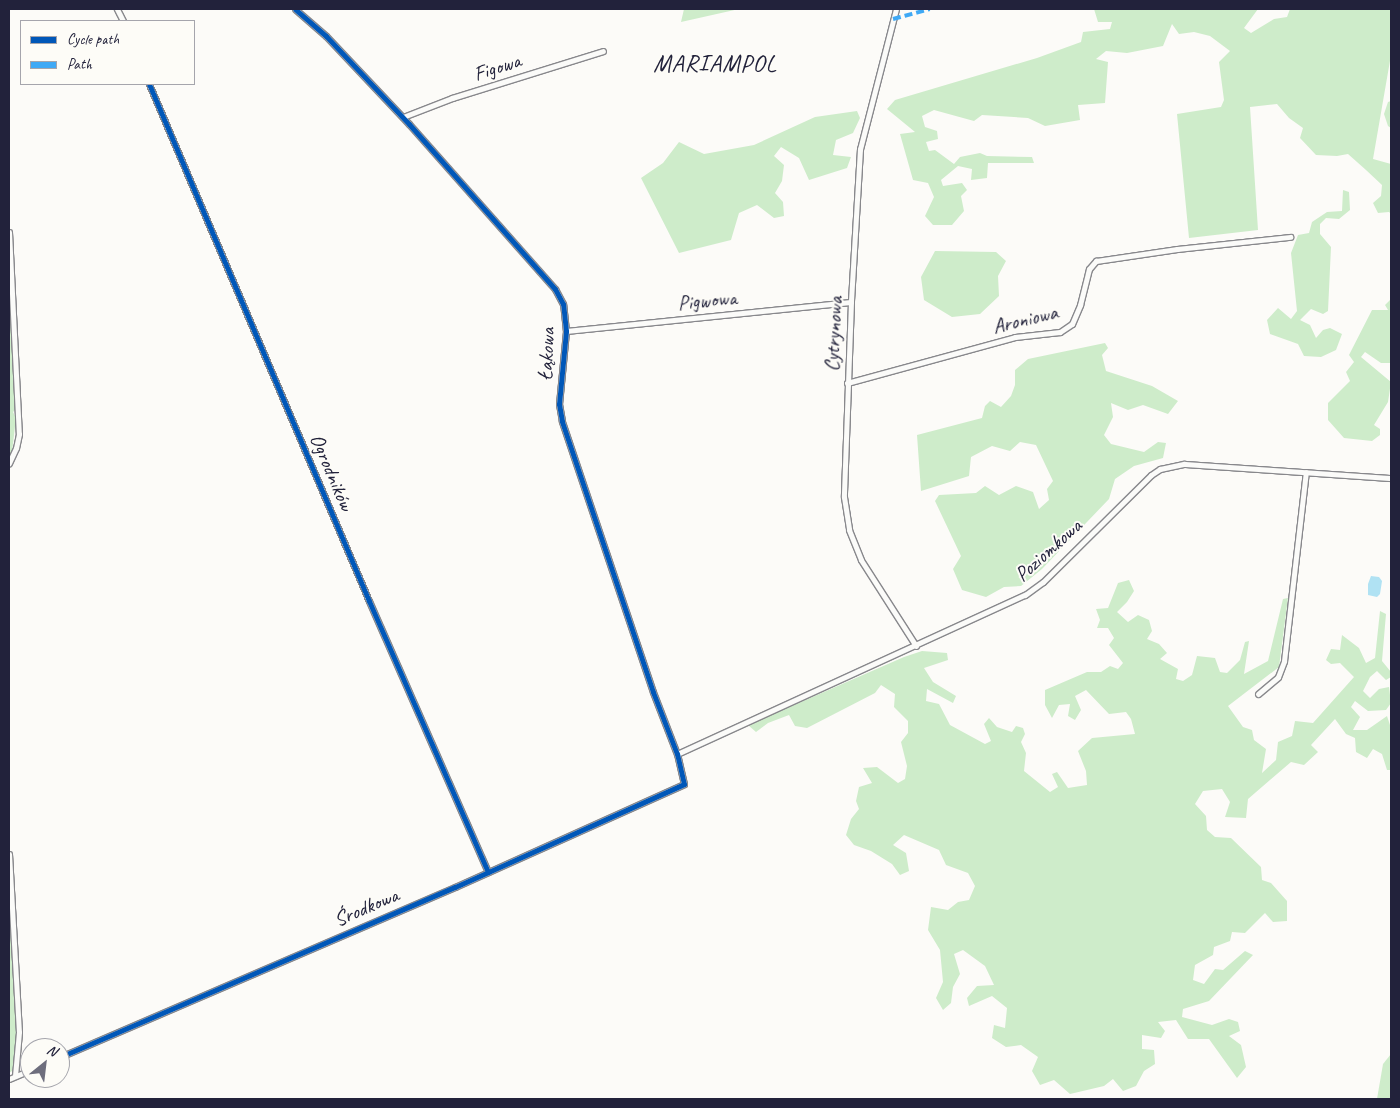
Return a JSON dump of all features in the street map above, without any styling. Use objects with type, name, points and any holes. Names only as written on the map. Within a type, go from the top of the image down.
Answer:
[{"type":"street","name":"Łąkowa","points":[[295,9],[326,36],[403,117],[555,289],[563,304],[566,332],[559,404],[562,421],[653,692],[677,754],[684,784]]},
{"type":"street","name":"Cytrynowa","points":[[896,9],[860,149],[847,383],[844,497],[849,530],[862,560],[916,646]]},
{"type":"street","name":"Figowa","points":[[403,117],[452,98],[603,51]]},
{"type":"street","name":"Ogrodników","points":[[149,85],[369,601],[488,872]]},
{"type":"street","points":[[9,232],[19,434],[16,448],[9,463]]},
{"type":"street","name":"Aroniowa","points":[[847,383],[1016,337],[1060,332],[1072,324],[1080,305],[1089,269],[1096,261],[1290,237]]},
{"type":"street","name":"Pigwowa","points":[[566,332],[851,302]]},
{"type":"street","name":"Poziomkowa","points":[[677,754],[1025,595],[1043,582],[1137,488],[1160,469],[1184,464],[1391,478]]},
{"type":"street","points":[[1258,694],[1278,677],[1284,661],[1306,472]]},
{"type":"street","name":"Środkowa","points":[[70,1053],[488,872],[684,784]]},
{"type":"street","points":[[9,854],[19,1032],[15,1076]]},
{"type":"street","points":[[9,1079],[20,1074]]},
{"type":"green space","points":[[684,9],[739,9],[681,22]]},
{"type":"green space","points":[[1094,9],[1258,9],[1244,28],[1251,33],[1274,19],[1287,17],[1290,9],[1391,9],[1391,55],[1373,159],[1391,164],[1391,214],[1389,212],[1378,213],[1373,203],[1381,196],[1382,185],[1348,154],[1337,156],[1316,155],[1300,138],[1303,128],[1289,118],[1277,104],[1250,107],[1258,230],[1189,238],[1177,114],[1221,107],[1224,100],[1219,62],[1230,51],[1210,36],[1194,32],[1179,34],[1172,24],[1163,46],[1127,53],[1106,51],[1096,59],[1108,62],[1105,103],[1078,105],[1080,120],[1045,126],[1028,118],[982,115],[974,121],[934,110],[922,116],[925,127],[937,131],[938,139],[926,142],[929,151],[935,150],[954,164],[960,157],[980,153],[987,156],[1032,157],[1034,163],[988,163],[987,178],[971,180],[972,169],[958,166],[941,180],[943,186],[962,183],[967,190],[961,196],[964,211],[952,225],[933,225],[925,216],[934,197],[928,183],[913,180],[900,134],[915,132],[887,109],[895,100],[1037,58],[1081,42],[1083,32],[1110,29],[1112,22],[1098,22]]},
{"type":"green space","points":[[1391,101],[1391,128],[1388,126],[1384,114],[1388,102]]},
{"type":"green space","points":[[857,111],[860,118],[853,133],[836,140],[833,155],[851,157],[847,168],[809,180],[799,158],[781,147],[774,156],[784,165],[782,181],[775,193],[783,202],[784,216],[774,218],[757,205],[739,213],[731,240],[679,253],[641,178],[663,163],[679,142],[704,154],[754,145],[815,117]]},
{"type":"green space","points":[[1343,190],[1349,192],[1350,210],[1339,219],[1326,218],[1320,224],[1320,234],[1331,247],[1328,311],[1323,314],[1311,309],[1300,320],[1310,325],[1316,338],[1323,330],[1330,328],[1342,334],[1336,350],[1321,357],[1304,356],[1298,344],[1270,334],[1267,320],[1278,308],[1291,319],[1297,311],[1291,253],[1298,235],[1309,233],[1312,222],[1327,212],[1342,211]]},
{"type":"green space","points":[[935,251],[996,252],[1006,261],[998,276],[999,296],[980,314],[952,317],[924,300],[921,277]]},
{"type":"green space","points":[[9,285],[16,409],[13,412],[16,418],[12,452],[9,457]]},
{"type":"green space","points":[[1390,300],[1391,363],[1381,363],[1365,352],[1361,357],[1391,382],[1388,402],[1374,425],[1380,429],[1380,435],[1372,441],[1344,438],[1328,420],[1328,403],[1350,381],[1346,372],[1354,362],[1349,355],[1372,310],[1388,310],[1385,305]]},
{"type":"green space","points":[[1105,343],[1108,348],[1102,355],[1106,371],[1152,386],[1178,401],[1168,414],[1143,405],[1128,410],[1111,403],[1113,417],[1104,435],[1111,444],[1144,452],[1158,442],[1166,443],[1163,458],[1134,466],[1115,479],[1109,499],[1042,569],[1021,586],[1004,587],[986,597],[962,590],[953,569],[961,556],[935,501],[939,495],[976,493],[985,486],[999,495],[1016,486],[1033,492],[1039,509],[1049,500],[1047,489],[1053,481],[1036,445],[1020,442],[1010,451],[992,446],[971,457],[969,476],[921,491],[917,435],[982,418],[985,406],[990,401],[1001,407],[1011,396],[1015,385],[1015,370],[1028,359]]},
{"type":"green space","points":[[1129,580],[1134,591],[1117,612],[1128,622],[1138,615],[1149,620],[1152,631],[1147,639],[1159,644],[1167,653],[1160,659],[1178,669],[1176,679],[1183,681],[1192,675],[1197,656],[1215,658],[1220,672],[1227,673],[1240,660],[1245,642],[1249,641],[1244,674],[1268,661],[1283,599],[1288,598],[1279,667],[1228,706],[1243,727],[1252,730],[1254,740],[1266,749],[1262,773],[1276,760],[1278,742],[1292,736],[1295,721],[1313,723],[1354,677],[1340,663],[1331,664],[1326,660],[1331,649],[1340,650],[1342,635],[1359,648],[1366,663],[1375,658],[1380,611],[1386,614],[1382,661],[1391,672],[1391,677],[1386,680],[1377,671],[1370,677],[1363,691],[1370,698],[1379,689],[1389,687],[1391,703],[1386,710],[1368,711],[1355,701],[1351,707],[1360,717],[1353,730],[1367,730],[1387,716],[1391,728],[1391,770],[1387,770],[1382,754],[1373,749],[1367,758],[1356,752],[1355,738],[1346,734],[1335,719],[1311,745],[1318,752],[1304,765],[1291,762],[1248,799],[1246,818],[1225,817],[1230,802],[1222,789],[1203,791],[1195,804],[1206,816],[1207,830],[1215,837],[1231,838],[1261,867],[1262,880],[1271,883],[1287,901],[1287,921],[1273,922],[1265,913],[1245,933],[1232,932],[1230,941],[1214,947],[1213,955],[1195,965],[1193,980],[1204,984],[1215,969],[1223,970],[1245,951],[1253,955],[1209,1001],[1183,1009],[1182,1017],[1212,1025],[1229,1019],[1238,1022],[1240,1031],[1229,1036],[1241,1045],[1246,1067],[1237,1078],[1209,1039],[1188,1039],[1176,1020],[1158,1022],[1165,1031],[1161,1038],[1142,1035],[1142,1049],[1154,1050],[1155,1064],[1144,1071],[1136,1086],[1123,1091],[1113,1079],[1104,1086],[1070,1094],[1054,1080],[1040,1085],[1032,1071],[1038,1057],[1021,1045],[1006,1047],[992,1038],[994,1025],[1005,1028],[1007,1008],[992,996],[969,1006],[967,998],[977,986],[994,985],[985,966],[963,950],[954,954],[960,974],[953,987],[951,1003],[943,1010],[936,998],[943,982],[940,950],[928,930],[931,907],[948,910],[958,902],[969,900],[975,886],[968,873],[946,865],[939,850],[904,835],[893,845],[906,853],[909,871],[900,875],[892,864],[871,851],[854,845],[846,835],[851,819],[859,809],[856,801],[859,787],[872,783],[863,768],[877,767],[898,783],[905,779],[907,766],[901,742],[908,733],[908,721],[894,707],[895,694],[881,685],[875,693],[807,728],[795,726],[789,715],[768,723],[756,732],[748,725],[904,657],[922,651],[947,653],[948,660],[924,668],[933,682],[956,696],[953,703],[927,689],[926,701],[939,704],[950,725],[985,744],[991,741],[984,724],[989,718],[997,727],[1012,732],[1016,726],[1023,728],[1025,734],[1021,742],[1026,753],[1024,771],[1050,792],[1058,787],[1052,774],[1057,772],[1068,788],[1087,785],[1086,771],[1078,751],[1092,738],[1135,734],[1131,719],[1126,712],[1109,714],[1086,690],[1075,696],[1081,710],[1075,720],[1068,716],[1070,704],[1059,705],[1052,718],[1045,705],[1045,690],[1087,672],[1101,672],[1110,666],[1118,669],[1123,663],[1109,645],[1114,638],[1108,628],[1097,628],[1100,620],[1096,609],[1108,608],[1118,583]]},
{"type":"green space","points":[[9,896],[17,1040],[15,1061],[12,1071],[9,1073]]},
{"type":"green space","points":[[1391,1054],[1391,1099],[1377,1099],[1383,1064]]},
{"type":"water","points":[[1371,576],[1379,577],[1382,581],[1380,594],[1377,597],[1368,595],[1368,584]]},
{"type":"marked path","points":[[893,19],[930,9]]},
{"type":"cycle path","points":[[70,1053],[455,887],[684,784],[677,754],[653,692],[562,421],[559,404],[566,331],[563,304],[555,289],[409,124],[326,36],[295,9]]},
{"type":"cycle path","points":[[149,85],[369,601],[488,872]]},
{"type":"district","name":"MARIAMPOL","points":[[715,64]]}]
